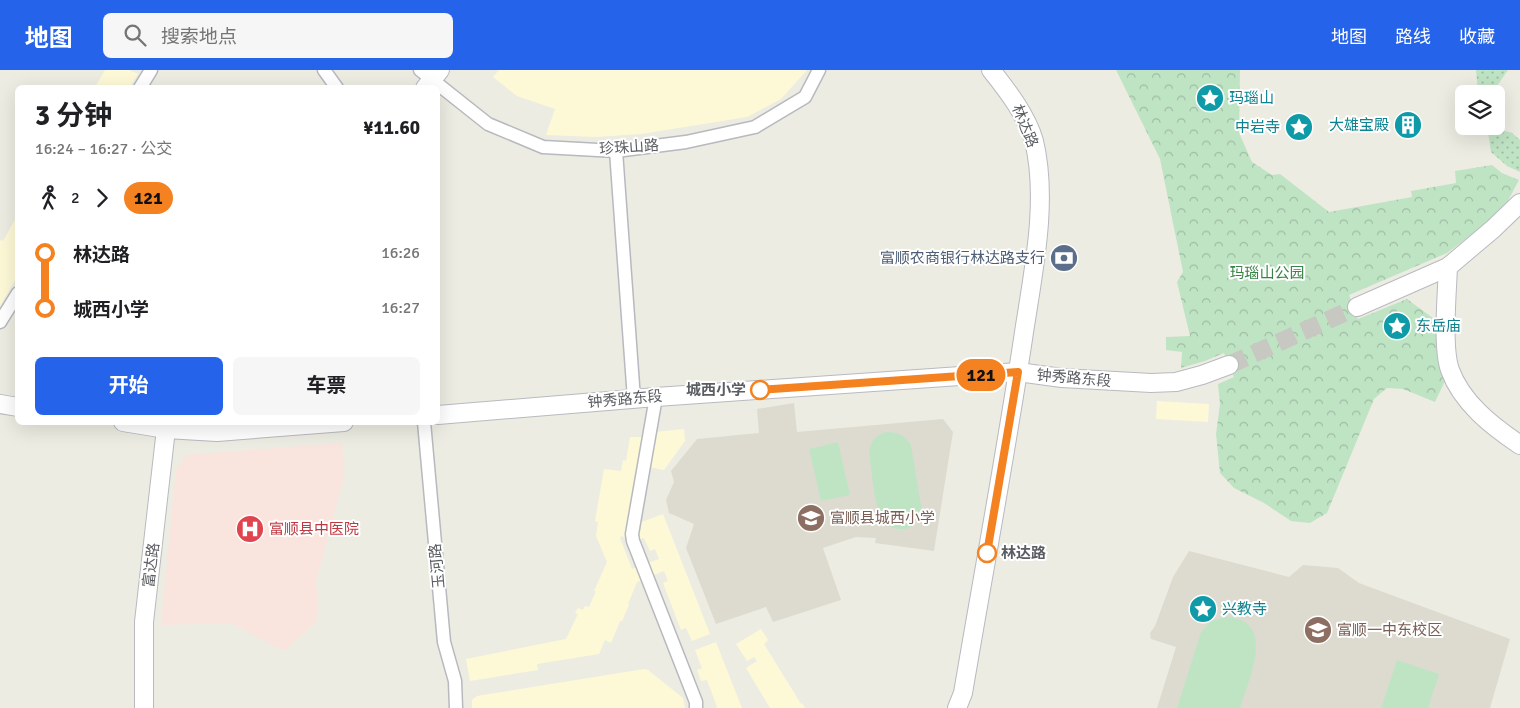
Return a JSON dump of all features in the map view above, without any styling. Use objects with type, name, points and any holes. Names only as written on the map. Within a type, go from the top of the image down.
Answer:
[{"type":"street","points":[[142,85],[151,70]]},
{"type":"street","points":[[324,70],[335,85]]},
{"type":"street","name":"珍珠山路","points":[[440,86],[488,124],[543,146],[616,151],[686,142],[755,127],[805,97],[819,70]]},
{"type":"street","name":"林达路","points":[[963,703],[1018,372],[1038,230],[1040,182],[1034,140],[1015,101],[991,70]]},
{"type":"street","name":"珍珠山路","points":[[429,77],[439,85]]},
{"type":"street","points":[[616,151],[634,398]]},
{"type":"street","points":[[1357,307],[1448,267],[1520,203]]},
{"type":"street","points":[[1448,267],[1446,345],[1449,370],[1462,394],[1479,414],[1520,445]]},
{"type":"street","points":[[0,322],[15,298]]},
{"type":"street","name":"钟秀路东段","points":[[440,415],[634,398],[1018,372],[1062,378],[1151,383],[1176,382],[1229,365]]},
{"type":"street","points":[[656,397],[632,534],[633,542],[696,702],[696,708]]},
{"type":"street","points":[[0,404],[15,406]]},
{"type":"street","points":[[168,426],[217,432],[306,425]]},
{"type":"street","name":"玉河路","points":[[424,425],[444,642],[455,681],[456,708]]},
{"type":"street","name":"富达路","points":[[144,708],[144,622],[168,426]]},
{"type":"shaded area","points":[[105,70],[129,70],[138,74],[131,85],[96,85]]},
{"type":"shaded area","points":[[499,70],[807,70],[781,99],[747,117],[641,134],[596,137],[546,135],[555,109],[517,96],[493,77]]},
{"type":"shaded area","points":[[15,220],[15,280],[0,306],[0,240],[3,241]]},
{"type":"shaded area","points":[[1157,401],[1209,404],[1208,422],[1156,419]]},
{"type":"shaded area","name":"富顺县城西小学","points":[[794,403],[797,432],[943,419],[953,432],[934,551],[875,543],[876,538],[856,537],[823,548],[841,600],[773,622],[766,607],[716,624],[686,548],[694,524],[669,513],[666,500],[674,482],[671,471],[697,439],[759,433],[757,409]]},
{"type":"shaded area","points":[[684,429],[685,441],[664,470],[649,467],[655,432]]},
{"type":"shaded area","points":[[630,437],[643,437],[625,537],[621,536],[620,538],[632,569],[659,559],[655,549],[650,551],[644,538],[640,539],[637,531],[641,530],[639,523],[663,514],[710,634],[692,641],[686,628],[681,630],[663,583],[668,581],[664,571],[637,582],[629,605],[611,643],[605,640],[599,654],[537,664],[538,670],[470,681],[466,659],[566,639],[578,614],[575,613],[578,608],[583,610],[585,606],[589,607],[607,562],[596,536],[598,522],[595,521],[604,469],[621,471],[623,460],[626,461]]},
{"type":"shaded area","name":"富顺县中医院","points":[[342,443],[344,476],[316,582],[318,605],[316,622],[284,651],[231,623],[161,625],[176,470],[186,455]]},
{"type":"shaded area","name":"富顺一中东校区","points":[[1189,551],[1289,577],[1303,565],[1338,568],[1359,583],[1510,639],[1490,708],[1157,708],[1176,647],[1151,639],[1150,633],[1155,626],[1173,577]]},
{"type":"shaded area","points":[[761,629],[768,640],[764,644],[805,708],[770,708],[746,668],[757,661],[754,657],[747,661],[736,644]]},
{"type":"shaded area","points":[[716,642],[742,708],[716,708],[707,680],[701,681],[697,670],[702,668],[695,650]]},
{"type":"shaded area","points":[[644,669],[648,670],[683,698],[685,708],[472,708],[472,700],[477,696]]},
{"type":"green space","name":"玛瑙山公园","points":[[1116,70],[1240,70],[1239,133],[1252,162],[1272,175],[1280,174],[1329,212],[1412,197],[1411,191],[1456,183],[1455,171],[1492,165],[1502,173],[1519,180],[1502,212],[1447,253],[1349,295],[1358,319],[1407,299],[1437,321],[1440,366],[1445,381],[1435,402],[1403,389],[1387,388],[1374,399],[1327,513],[1310,523],[1291,521],[1264,503],[1234,488],[1220,473],[1216,434],[1220,404],[1218,384],[1234,377],[1224,353],[1181,368],[1182,352],[1166,350],[1166,337],[1190,336],[1177,282],[1183,272],[1160,159]]},
{"type":"green space","points":[[1476,70],[1508,70],[1498,85],[1477,85]]},
{"type":"green space","points":[[1505,131],[1512,133],[1520,140],[1520,172],[1507,166],[1491,152],[1488,135],[1505,135]]},
{"type":"green space","points":[[888,432],[901,435],[911,445],[922,511],[916,523],[904,529],[892,528],[883,521],[880,516],[874,488],[870,448],[877,436]]},
{"type":"green space","points":[[838,442],[850,495],[821,501],[809,449]]},
{"type":"green space","points":[[1225,617],[1241,620],[1251,628],[1255,639],[1256,652],[1253,667],[1240,708],[1177,708],[1201,632],[1211,621]]},
{"type":"green space","points":[[1397,660],[1439,674],[1428,708],[1381,708]]},
{"type":"tunnel","points":[[1229,365],[1357,307]]},
{"type":"bus line","name":"121","points":[[760,390],[1018,372],[987,553]]},
{"type":"place","name":"玛瑙山","points":[[1210,98]]},
{"type":"place","name":"大雄宝殿","points":[[1408,125]]},
{"type":"place","name":"中岩寺","points":[[1299,127]]},
{"type":"place","name":"富顺农商银行林达路支行","points":[[1064,258]]},
{"type":"place","name":"东岳庙","points":[[1397,326]]},
{"type":"place","name":"城西小学","points":[[760,390]]},
{"type":"place","name":"富顺县城西小学","points":[[811,518]]},
{"type":"place","name":"富顺县中医院","points":[[250,529]]},
{"type":"place","name":"林达路","points":[[987,553]]},
{"type":"place","name":"兴教寺","points":[[1203,609]]},
{"type":"place","name":"富顺一中东校区","points":[[1318,630]]}]
